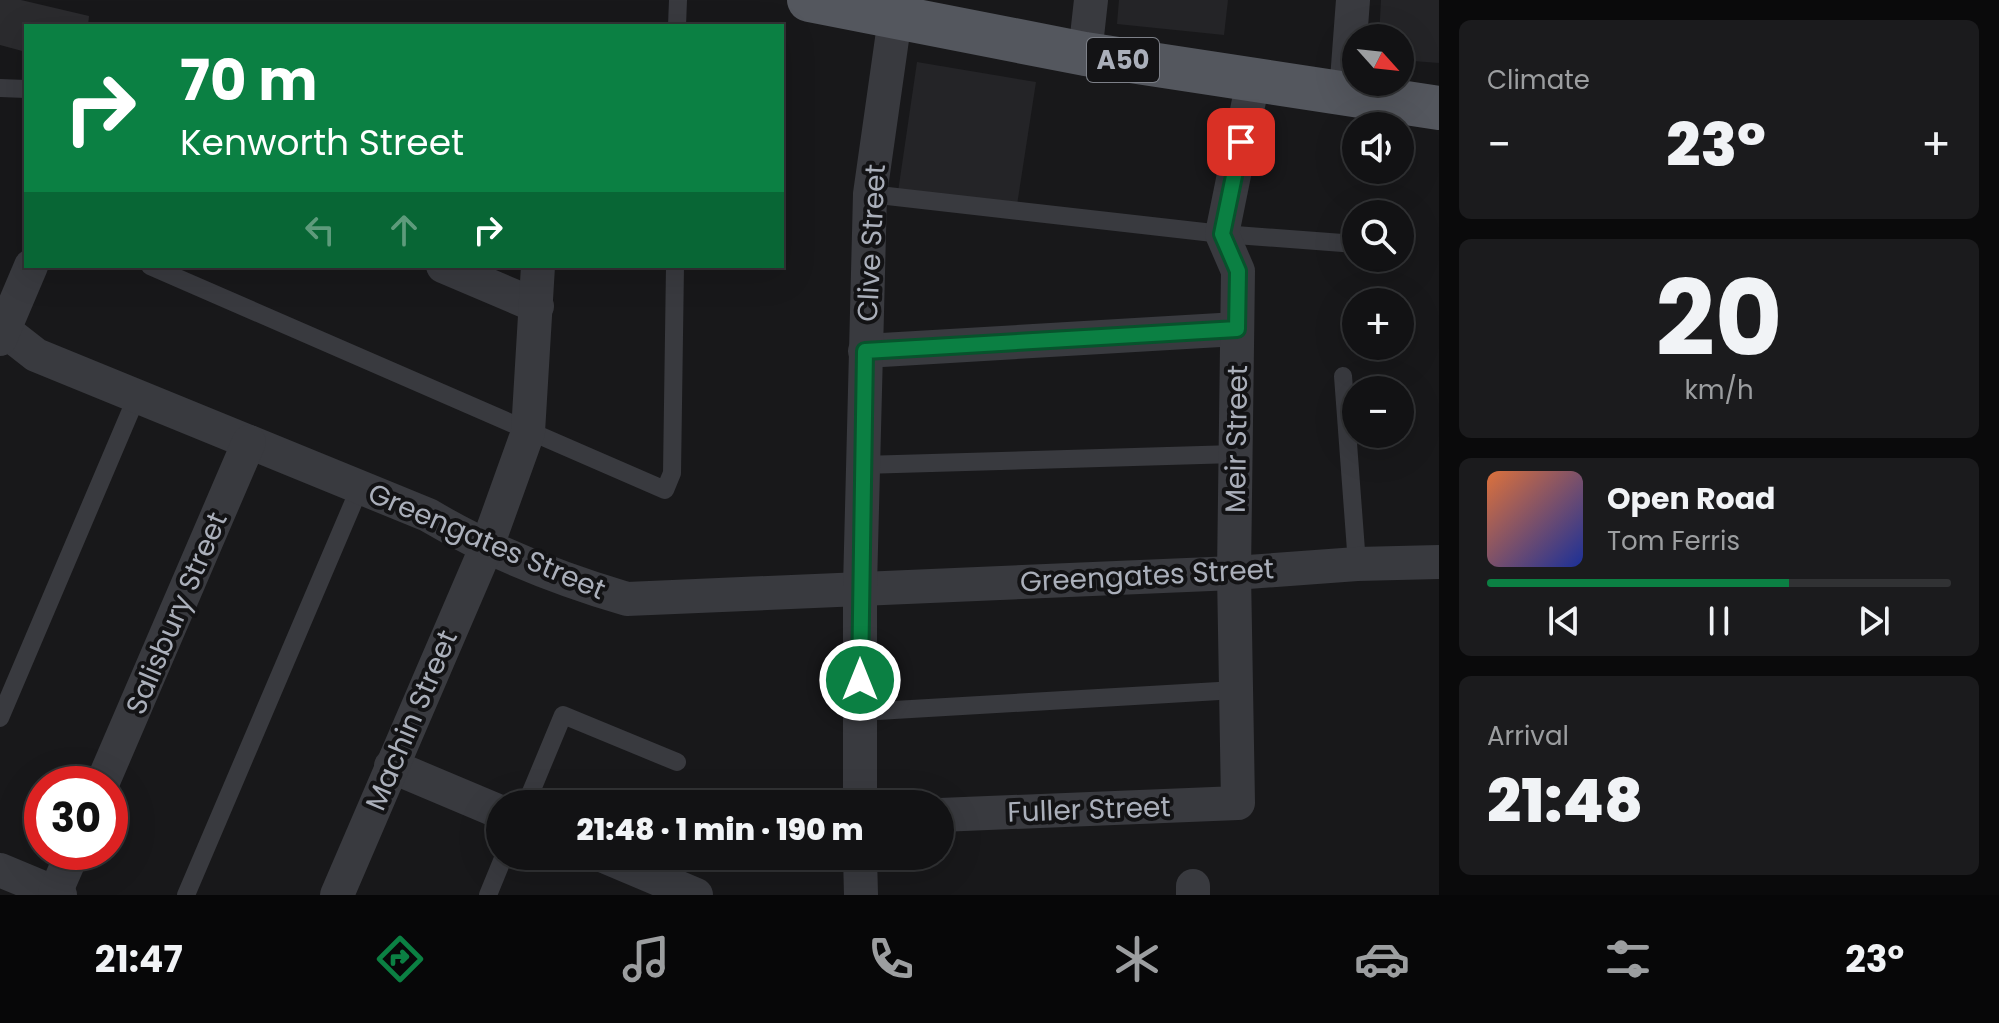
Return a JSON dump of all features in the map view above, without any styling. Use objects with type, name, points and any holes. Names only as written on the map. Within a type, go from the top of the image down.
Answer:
[{"type":"main road","name":"A50","points":[[809,0],[1085,54],[1342,92]]},
{"type":"main road","name":"A50","points":[[1365,96],[1439,108]]},
{"type":"street","points":[[1085,54],[1091,0]]},
{"type":"street","points":[[1351,24],[1353,0]]},
{"type":"street","name":"Clive Street","points":[[860,790],[862,465],[870,194],[895,18]]},
{"type":"street","points":[[1222,234],[1253,81]]},
{"type":"street","name":"Meir Street","points":[[1222,234],[1238,271],[1234,573],[1238,803]]},
{"type":"street","points":[[1,333],[30,268]]},
{"type":"street","points":[[448,268],[537,306]]},
{"type":"street","name":"Machin Street","points":[[337,895],[487,546],[528,432],[538,268]]},
{"type":"street","points":[[865,351],[1237,329]]},
{"type":"street","name":"Greengates Street","points":[[1,333],[36,355],[428,515],[487,546],[627,599],[1439,562]]},
{"type":"street","name":"Salisbury Street","points":[[110,766],[249,442]]},
{"type":"street","points":[[391,766],[486,806]]},
{"type":"street","name":"Fuller Street","points":[[954,814],[1238,803]]},
{"type":"street","points":[[0,870],[58,894],[67,870]]},
{"type":"street","points":[[637,870],[696,895]]},
{"type":"street","points":[[860,870],[861,895]]},
{"type":"lane","points":[[677,24],[678,0]]},
{"type":"lane","points":[[0,88],[24,89]]},
{"type":"lane","points":[[870,194],[1222,234],[1342,243]]},
{"type":"lane","points":[[155,268],[665,490],[672,473],[675,268]]},
{"type":"lane","points":[[0,718],[137,396]]},
{"type":"lane","points":[[1348,448],[1357,564]]},
{"type":"lane","points":[[862,465],[1235,454]]},
{"type":"lane","points":[[186,895],[360,487]]},
{"type":"lane","points":[[860,712],[1236,690]]},
{"type":"lane","points":[[532,790],[563,715],[677,762]]},
{"type":"lane","points":[[488,895],[498,870]]},
{"type":"shaded area","points":[[1119,0],[1228,0],[1224,35],[1117,24]]},
{"type":"shaded area","points":[[1381,0],[1439,0],[1439,63],[1414,61],[1414,24],[1380,24]]},
{"type":"shaded area","points":[[917,62],[1036,82],[1017,205],[898,192]]},
{"type":"building","points":[[0,0],[21,0],[89,16],[88,24],[24,24],[24,51],[0,45]]},
{"type":"route","points":[[860,680],[865,351],[1237,329],[1238,271],[1222,234],[1241,142]]}]
